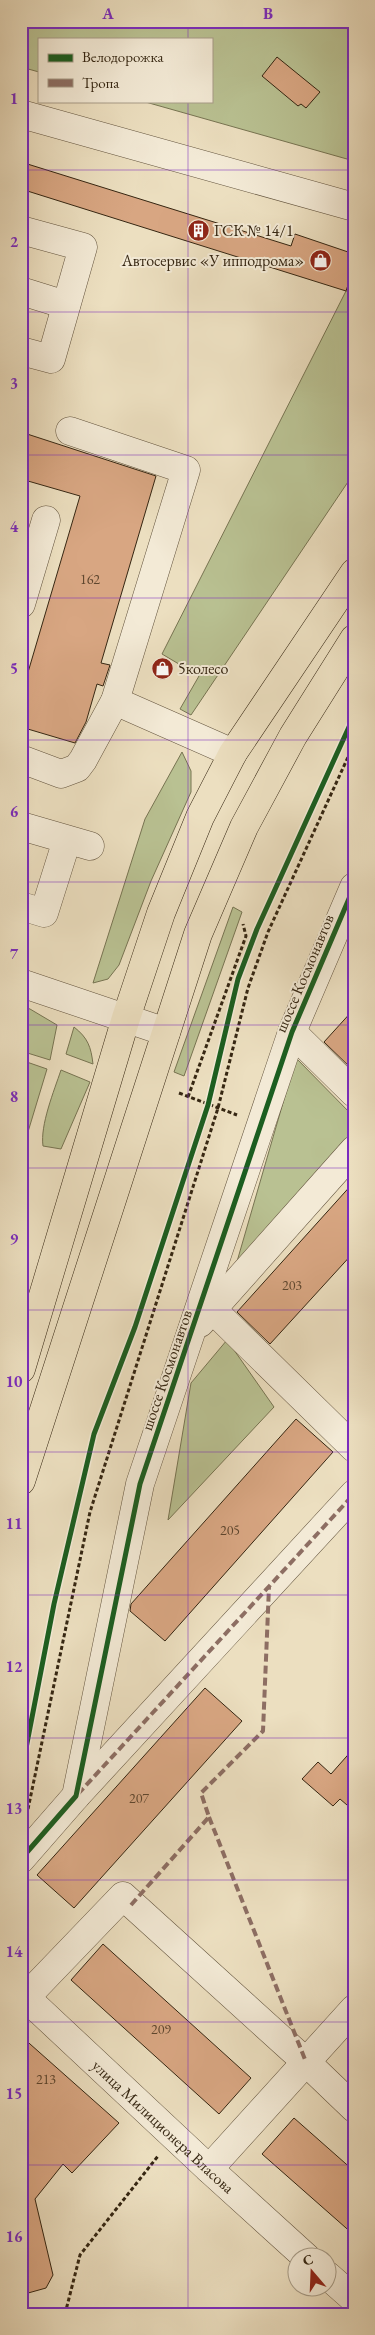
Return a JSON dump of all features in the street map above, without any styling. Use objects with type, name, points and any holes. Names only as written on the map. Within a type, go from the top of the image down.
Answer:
[{"type":"main road","points":[[21,1369],[126,1018],[165,904],[200,817],[233,753],[354,573]]},
{"type":"main road","points":[[21,1481],[198,934],[244,826],[293,736],[354,639]]},
{"type":"street","points":[[21,114],[354,207]]},
{"type":"street","points":[[21,230],[83,247],[51,359],[21,351]]},
{"type":"street","points":[[21,291],[66,305]]},
{"type":"street","points":[[21,758],[61,774],[77,768],[90,751],[114,701],[186,470],[70,431]]},
{"type":"street","points":[[21,604],[46,520]]},
{"type":"street","points":[[114,701],[233,753]]},
{"type":"street","points":[[21,826],[79,843],[44,913],[21,906]]},
{"type":"street","name":"шоссе Космонавтов","points":[[21,1859],[76,1796],[140,1484],[292,1032],[354,888]]},
{"type":"street","points":[[21,983],[166,1032]]},
{"type":"street","points":[[292,1032],[354,1093]]},
{"type":"street","points":[[192,1332],[354,1150]]},
{"type":"street","points":[[212,1309],[354,1448]]},
{"type":"street","points":[[76,1796],[354,1494]]},
{"type":"street","points":[[24,1995],[122,1896],[306,2062],[354,2108]]},
{"type":"street","name":"улица Милиционера Власова","points":[[24,1995],[296,2248]]},
{"type":"street","points":[[209,2169],[354,2009]]},
{"type":"street","points":[[338,2285],[354,2299]]},
{"type":"path","points":[[21,43],[28,21]]},
{"type":"path","points":[[27,1814],[90,1512],[218,1108],[248,988],[268,932],[354,744]]},
{"type":"path","points":[[188,1097],[246,936],[243,924]]},
{"type":"path","points":[[179,1093],[208,1105]]},
{"type":"path","points":[[205,1114],[210,1095]]},
{"type":"path","points":[[65,2314],[80,2255],[161,2151]]},
{"type":"green space","points":[[21,21],[354,21],[354,161],[146,102],[212,102],[212,38],[38,38],[38,72],[21,67]]},
{"type":"green space","points":[[346,291],[354,294],[354,473],[191,715],[180,709],[199,676],[162,654]]},
{"type":"green space","points":[[182,752],[191,771],[191,792],[151,881],[119,965],[108,979],[93,983],[145,819]]},
{"type":"green space","points":[[233,907],[242,912],[184,1076],[174,1072]]},
{"type":"green space","points":[[21,1006],[30,1009],[57,1025],[50,1060],[21,1051]]},
{"type":"green space","points":[[74,1027],[83,1035],[88,1043],[93,1064],[66,1054]]},
{"type":"green space","points":[[296,1058],[354,1117],[354,1139],[236,1265]]},
{"type":"green space","points":[[21,1060],[47,1069],[21,1155]]},
{"type":"green space","points":[[61,1070],[90,1082],[61,1149],[43,1146],[43,1138],[48,1108]]},
{"type":"green space","points":[[227,1340],[274,1407],[168,1520],[191,1383]]},
{"type":"building","points":[[277,57],[320,92],[306,108],[301,104],[298,106],[262,76]]},
{"type":"building","name":"ГСК № 14/1","points":[[21,162],[291,246],[295,234],[354,254],[354,267],[346,291],[21,189]]},
{"type":"building","points":[[21,432],[156,476],[101,663],[110,665],[103,686],[97,684],[86,722],[75,743],[21,727],[21,696],[80,496],[21,479]]},
{"type":"building","points":[[354,1009],[354,1071],[324,1042]]},
{"type":"building","points":[[354,1182],[354,1252],[270,1344],[237,1312]]},
{"type":"building","points":[[296,1419],[333,1452],[165,1641],[130,1611],[131,1604]]},
{"type":"building","points":[[205,1688],[242,1721],[74,1908],[37,1875]]},
{"type":"building","points":[[354,1748],[354,1811],[340,1799],[333,1806],[302,1779],[318,1762],[331,1774]]},
{"type":"building","points":[[103,1944],[251,2078],[219,2114],[71,1980]]},
{"type":"building","points":[[21,2036],[119,2123],[72,2173],[63,2164],[35,2199],[53,2275],[46,2288],[21,2295]]},
{"type":"building","points":[[294,2118],[354,2171],[354,2235],[262,2154]]},
{"type":"marked path","points":[[78,1794],[354,1494]]},
{"type":"marked path","points":[[131,1905],[209,1817],[201,1793],[263,1731],[269,1587]]},
{"type":"marked path","points":[[209,1817],[306,2062]]},
{"type":"cycle path","points":[[21,1774],[54,1604],[94,1434],[135,1327],[208,1105],[238,979],[257,929],[354,716]]},
{"type":"cycle path","points":[[21,1859],[76,1796],[140,1484],[292,1032],[354,887]]},
{"type":"place","name":"ГСК № 14/1","points":[[198,230]]},
{"type":"place","name":"Автосервис «У ипподрома»","points":[[320,260]]},
{"type":"place","name":"5колесо","points":[[162,668]]}]
